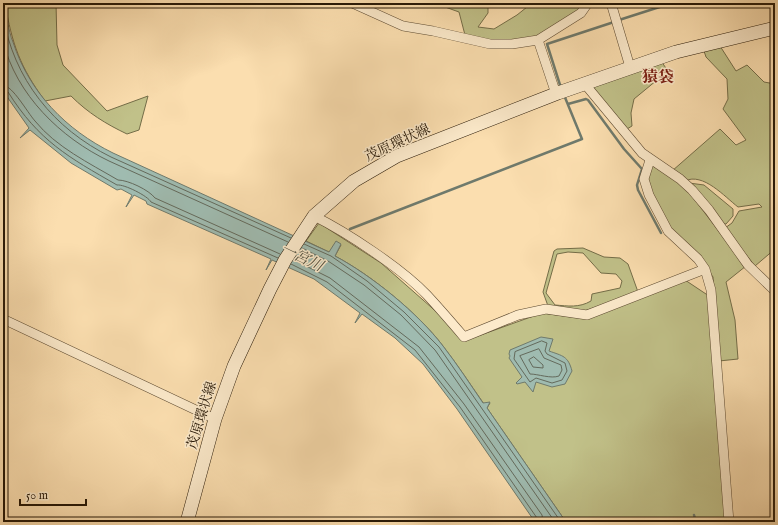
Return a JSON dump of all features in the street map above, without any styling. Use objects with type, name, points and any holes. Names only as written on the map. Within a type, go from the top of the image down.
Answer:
[{"type":"main road","name":"茂原環状線","points":[[187,522],[216,420],[234,366],[270,289],[285,260],[314,216],[354,181],[397,156],[584,83],[676,52],[775,28]]},
{"type":"street","points":[[352,3],[403,26],[490,44],[512,44],[538,40],[581,13],[588,3]]},
{"type":"street","points":[[611,3],[630,67]]},
{"type":"street","points":[[538,40],[560,92]]},
{"type":"street","points":[[584,83],[642,153],[650,160],[680,178],[692,190],[709,210],[748,265],[775,291]]},
{"type":"street","points":[[650,160],[644,179],[649,195],[668,231],[698,259],[705,270],[711,290],[729,522]]},
{"type":"street","points":[[314,216],[350,237],[398,270],[426,294],[464,337],[518,315],[546,309],[587,314],[705,270]]},
{"type":"street","points":[[3,319],[216,420]]},
{"type":"green space","points":[[5,3],[56,3],[57,45],[63,65],[107,111],[148,96],[139,130],[127,134],[119,130],[91,113],[71,96],[45,101],[36,89],[18,55]]},
{"type":"green space","points":[[434,3],[488,3],[488,13],[478,27],[494,29],[517,15],[532,3],[585,3],[583,7],[538,38],[492,41],[465,35],[459,12]]},
{"type":"green space","points":[[720,46],[736,71],[747,65],[764,82],[775,84],[775,249],[755,266],[725,228],[732,223],[739,211],[762,207],[759,204],[738,207],[706,183],[692,179],[685,181],[672,171],[720,129],[736,145],[746,140],[723,109],[728,99],[727,79],[706,57],[704,51]]},
{"type":"green space","points":[[661,61],[668,71],[634,99],[631,113],[632,126],[627,129],[591,86]]},
{"type":"green space","points":[[651,165],[680,181],[746,266],[726,282],[735,320],[738,359],[719,361],[713,277],[700,257],[669,228],[646,179]]},
{"type":"green space","points":[[689,183],[704,185],[733,209],[733,216],[726,224],[724,224]]},
{"type":"green space","points":[[319,223],[381,263],[448,322],[464,341],[542,313],[579,318],[685,280],[709,296],[726,522],[566,522],[487,408],[490,403],[484,404],[433,333],[407,308],[364,273],[335,256],[341,245],[329,252],[306,241]]},
{"type":"green space","points":[[583,248],[604,257],[620,258],[628,264],[638,292],[585,311],[548,306],[543,292],[554,251],[557,249]],"holes":[[[568,252],[583,253],[601,273],[616,274],[622,281],[620,288],[592,294],[591,301],[582,305],[555,305],[546,293],[557,254]]]},
{"type":"water","name":"一宮川","points":[[3,3],[5,3],[11,37],[20,60],[29,77],[51,108],[80,133],[113,153],[329,252],[336,241],[341,244],[335,256],[364,273],[421,321],[443,346],[483,403],[490,402],[487,408],[566,522],[535,522],[457,409],[423,364],[395,338],[362,314],[355,323],[360,313],[314,279],[272,260],[266,270],[271,259],[147,204],[146,201],[134,195],[126,207],[132,195],[121,189],[117,190],[71,163],[30,130],[20,138],[29,128],[3,91]]},
{"type":"water","points":[[541,337],[553,339],[549,351],[567,359],[572,371],[565,384],[552,387],[536,382],[533,392],[525,382],[516,383],[522,377],[509,358],[509,354],[510,350]]},
{"type":"waterway","points":[[619,20],[672,3]]},
{"type":"waterway","points":[[561,88],[547,44],[614,22]]},
{"type":"waterway","points":[[350,229],[582,139],[564,95]]},
{"type":"waterway","points":[[568,104],[586,99],[588,100],[624,149],[642,169],[637,185],[638,190],[661,233]]},
{"type":"waterway","points":[[694,515],[696,522]]},
{"type":"district","name":"猿袋","points":[[658,76]]}]
